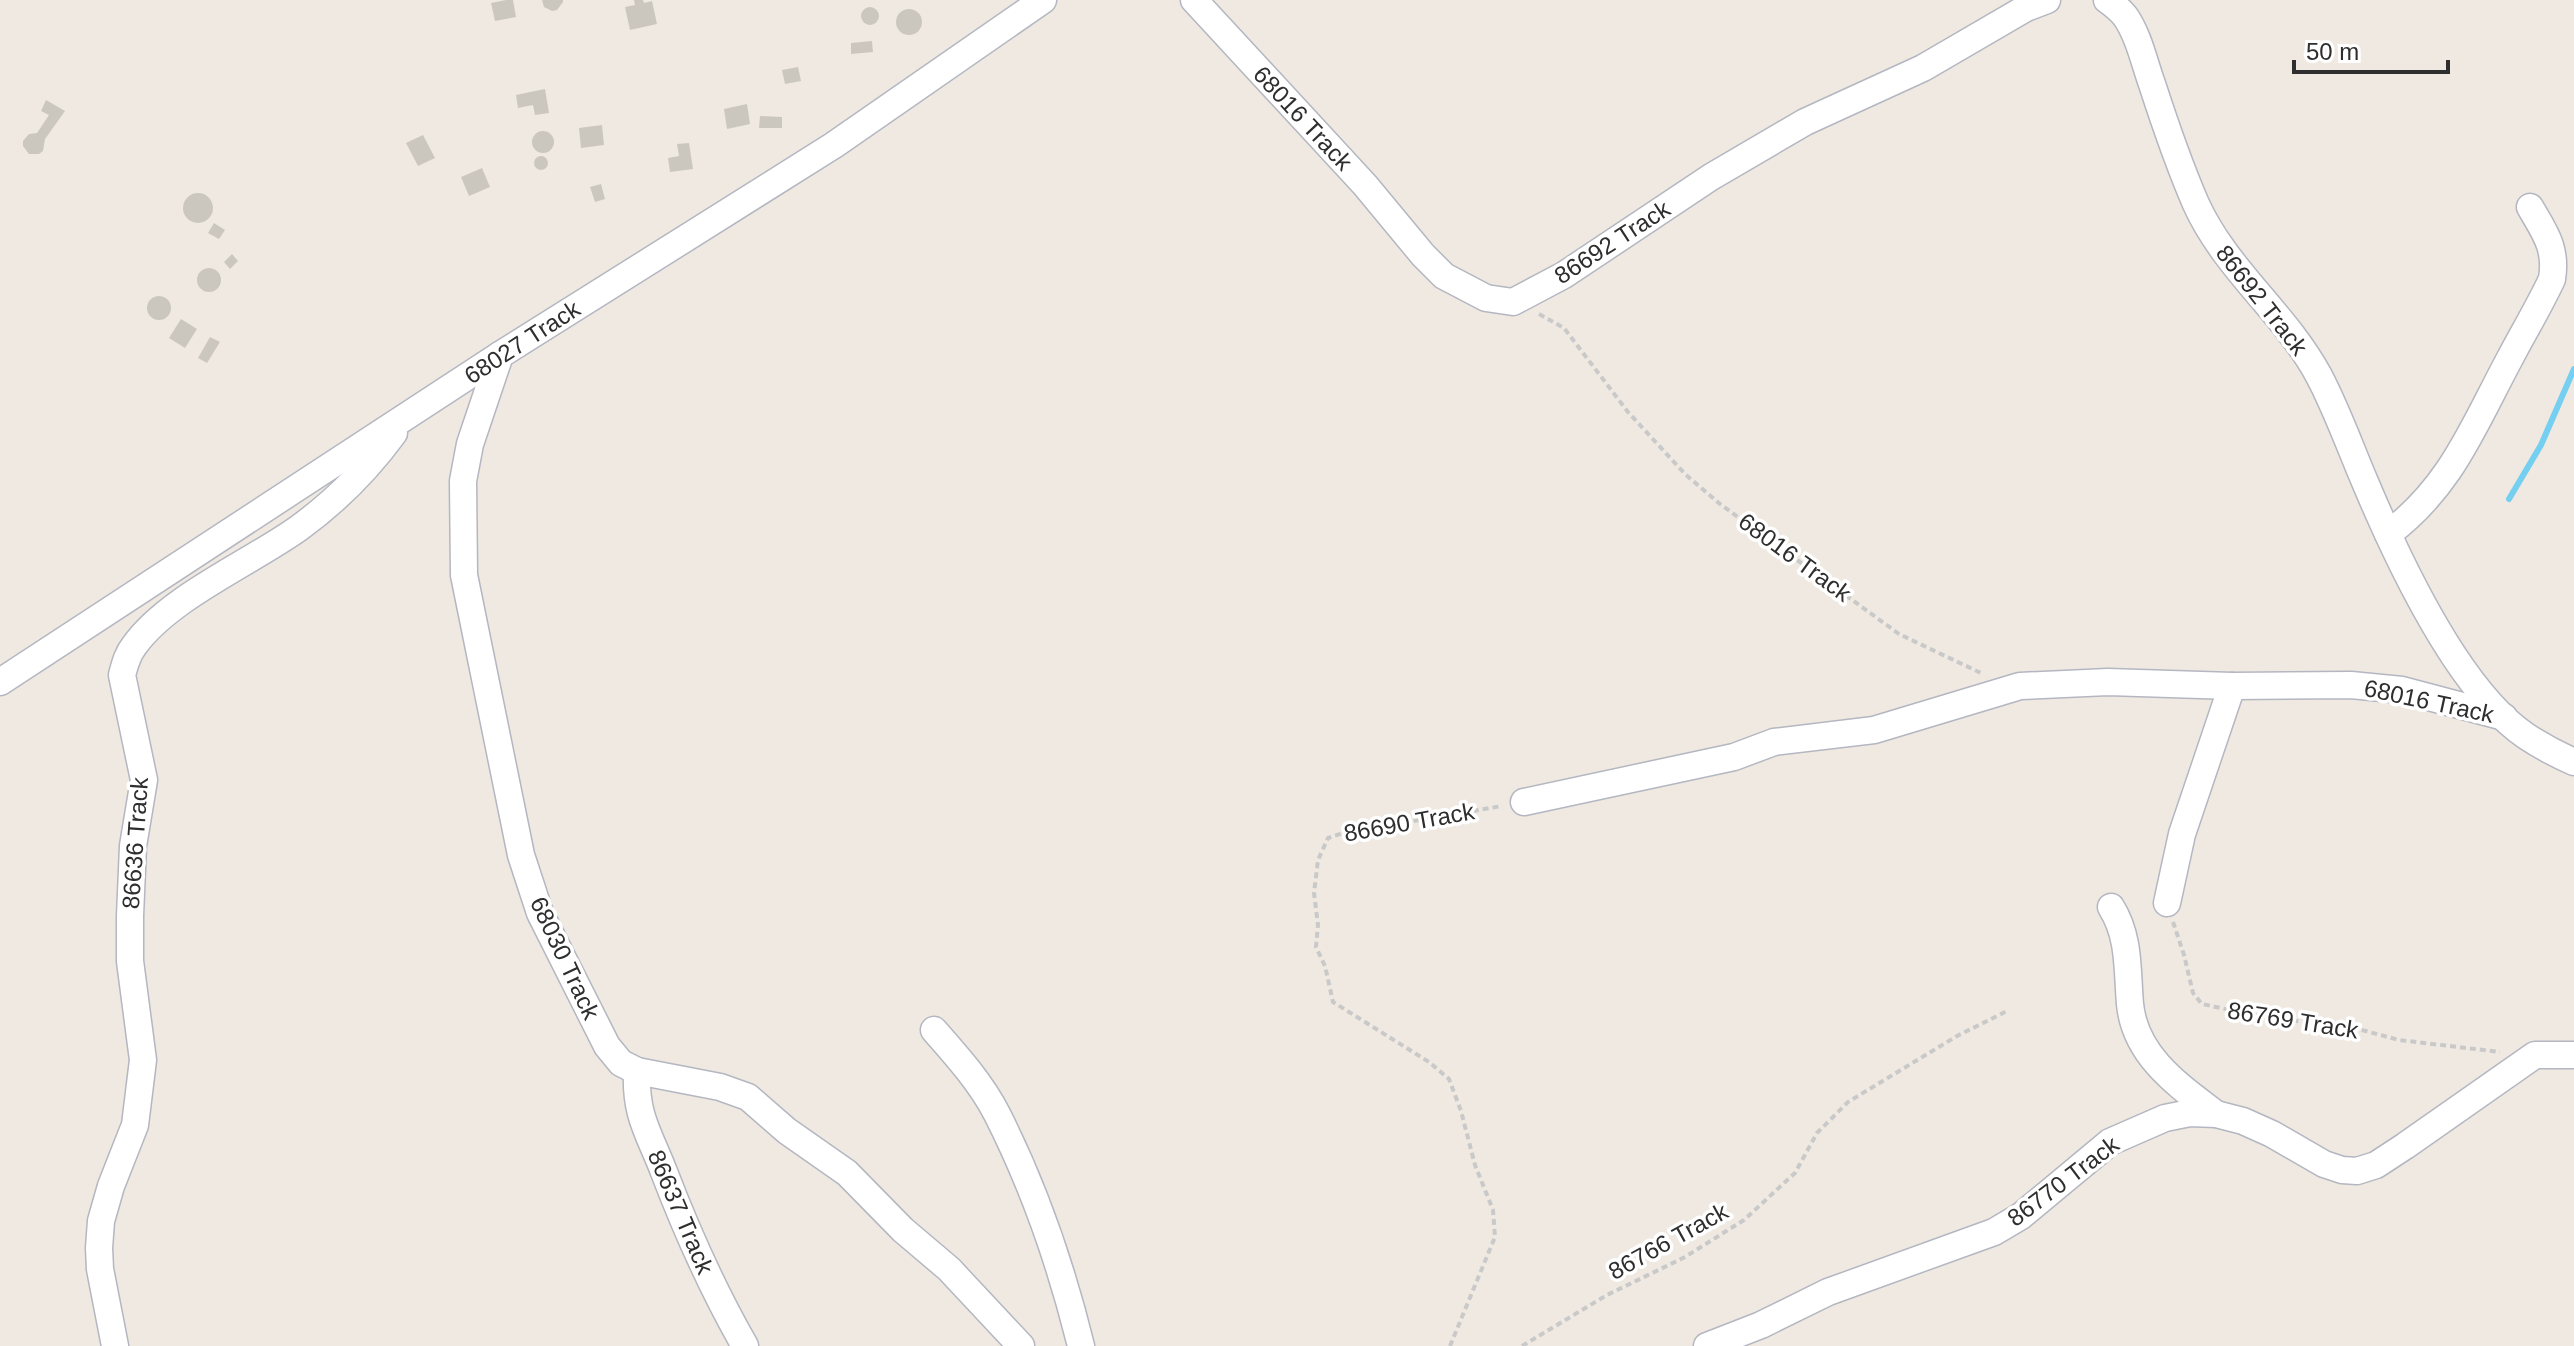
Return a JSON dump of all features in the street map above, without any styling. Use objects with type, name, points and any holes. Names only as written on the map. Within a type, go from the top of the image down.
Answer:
[{"type":"street","name":"68027 Track","points":[[0,682],[500,355],[834,145],[1043,0]]},
{"type":"street","name":"68016 Track","points":[[1194,0],[1375,196],[1444,276],[1486,298],[1513,302]]},
{"type":"street","name":"86692 Track","points":[[1513,302],[1564,275],[1711,177],[1805,122],[1923,68],[2026,8],[2047,0]]},
{"type":"street","name":"86692 Track","points":[[2107,0],[2126,17],[2137,40],[2185,176],[2211,235],[2245,281],[2288,329],[2319,377],[2388,534],[2434,622],[2475,683],[2504,717]]},
{"type":"street","points":[[2388,534],[2430,498],[2452,468],[2473,434],[2548,288],[2555,259],[2547,236],[2530,207]]},
{"type":"street","name":"68030 Track","points":[[500,355],[470,444],[463,481],[464,575],[470,614],[521,855],[540,913],[607,1046],[621,1063],[637,1071],[720,1087],[748,1097],[787,1131],[847,1173],[903,1230],[949,1269],[1021,1346]]},
{"type":"street","name":"86636 Track","points":[[115,1346],[100,1269],[101,1221],[135,1125],[143,1060],[130,961],[130,916],[133,846],[144,780],[122,675],[126,659],[151,627],[185,600],[300,527],[346,490],[379,454],[406,417]]},
{"type":"street","name":"68016 Track","points":[[2020,686],[2108,682],[2232,686],[2322,684],[2402,690],[2504,717],[2525,735],[2574,762]]},
{"type":"street","points":[[1524,802],[1734,757],[1774,742],[1874,730],[2020,686]]},
{"type":"street","points":[[2167,903],[2182,834],[2232,686]]},
{"type":"street","points":[[2111,907],[2119,920],[2129,965],[2130,1005],[2135,1030],[2161,1069],[2216,1114]]},
{"type":"street","points":[[934,1030],[968,1069],[996,1113],[1064,1280],[1081,1346]]},
{"type":"street","points":[[2535,1055],[2574,1055]]},
{"type":"street","name":"86770 Track","points":[[1707,1346],[1761,1325],[1828,1292],[1994,1232],[2021,1216],[2110,1142],[2165,1118],[2190,1113],[2216,1114],[2272,1134],[2324,1164],[2357,1171],[2376,1165],[2535,1055]]},
{"type":"street","name":"86637 Track","points":[[637,1071],[636,1097],[643,1125],[690,1238],[745,1346]]},
{"type":"path","name":"68016 Track","points":[[1513,302],[1564,328],[1628,412],[1685,474],[1720,504],[1899,634],[1976,671],[2020,686]]},
{"type":"path","name":"86690 Track","points":[[1450,1346],[1495,1237],[1493,1210],[1475,1165],[1449,1079],[1429,1062],[1333,1002],[1325,966],[1316,947],[1318,925],[1314,893],[1318,860],[1328,838],[1343,833],[1524,802]]},
{"type":"path","name":"86769 Track","points":[[2167,903],[2193,993],[2202,1004],[2258,1016],[2358,1029],[2399,1040],[2535,1055]]},
{"type":"path","name":"86766 Track","points":[[1522,1346],[1607,1295],[1685,1257],[1744,1220],[1795,1173],[1817,1133],[1848,1102],[1957,1036],[2007,1011]]},
{"type":"building","points":[[513,0],[516,17],[495,21],[491,3]]},
{"type":"building","points":[[542,0],[563,2],[552,11],[544,7]]},
{"type":"building","points":[[634,0],[643,0],[644,3],[652,1],[657,24],[630,30],[625,7],[635,5]]},
{"type":"building","points":[[870,7],[879,16],[870,25],[861,16]]},
{"type":"building","points":[[909,9],[918,13],[922,22],[918,31],[909,35],[900,31],[896,22],[900,13]]},
{"type":"building","points":[[872,41],[873,52],[851,54],[851,43]]},
{"type":"building","points":[[798,67],[801,81],[785,84],[782,70]]},
{"type":"building","points":[[545,89],[549,113],[535,115],[533,105],[518,108],[516,95]]},
{"type":"building","points":[[46,100],[65,111],[45,139],[43,151],[29,154],[23,141],[29,134],[37,133],[49,115],[41,111]]},
{"type":"building","points":[[747,104],[750,124],[727,129],[724,109]]},
{"type":"building","points":[[760,116],[782,117],[782,128],[759,128]]},
{"type":"building","points":[[602,125],[604,145],[581,148],[579,128]]},
{"type":"building","points":[[539,131],[547,131],[554,142],[547,153],[539,153],[532,146],[532,138]]},
{"type":"building","points":[[423,135],[435,158],[418,166],[406,143]]},
{"type":"building","points":[[689,143],[693,169],[670,172],[668,158],[679,156],[677,144]]},
{"type":"building","points":[[541,156],[548,163],[541,170],[534,163]]},
{"type":"building","points":[[482,168],[490,187],[469,196],[461,177]]},
{"type":"building","points":[[601,184],[605,199],[595,202],[590,187]]},
{"type":"building","points":[[198,193],[209,197],[213,208],[209,219],[198,223],[187,219],[183,208],[187,197]]},
{"type":"building","points":[[214,223],[225,230],[219,239],[208,233]]},
{"type":"building","points":[[232,254],[238,261],[230,269],[224,262]]},
{"type":"building","points":[[209,268],[217,272],[221,280],[217,288],[209,292],[201,288],[197,280],[201,272]]},
{"type":"building","points":[[159,296],[167,300],[171,308],[167,316],[159,320],[151,316],[147,308],[151,300]]},
{"type":"building","points":[[181,319],[197,329],[185,348],[169,338]]},
{"type":"building","points":[[210,337],[220,342],[207,363],[198,358]]},
{"type":"waterway","points":[[2509,499],[2541,445],[2574,369]]}]
